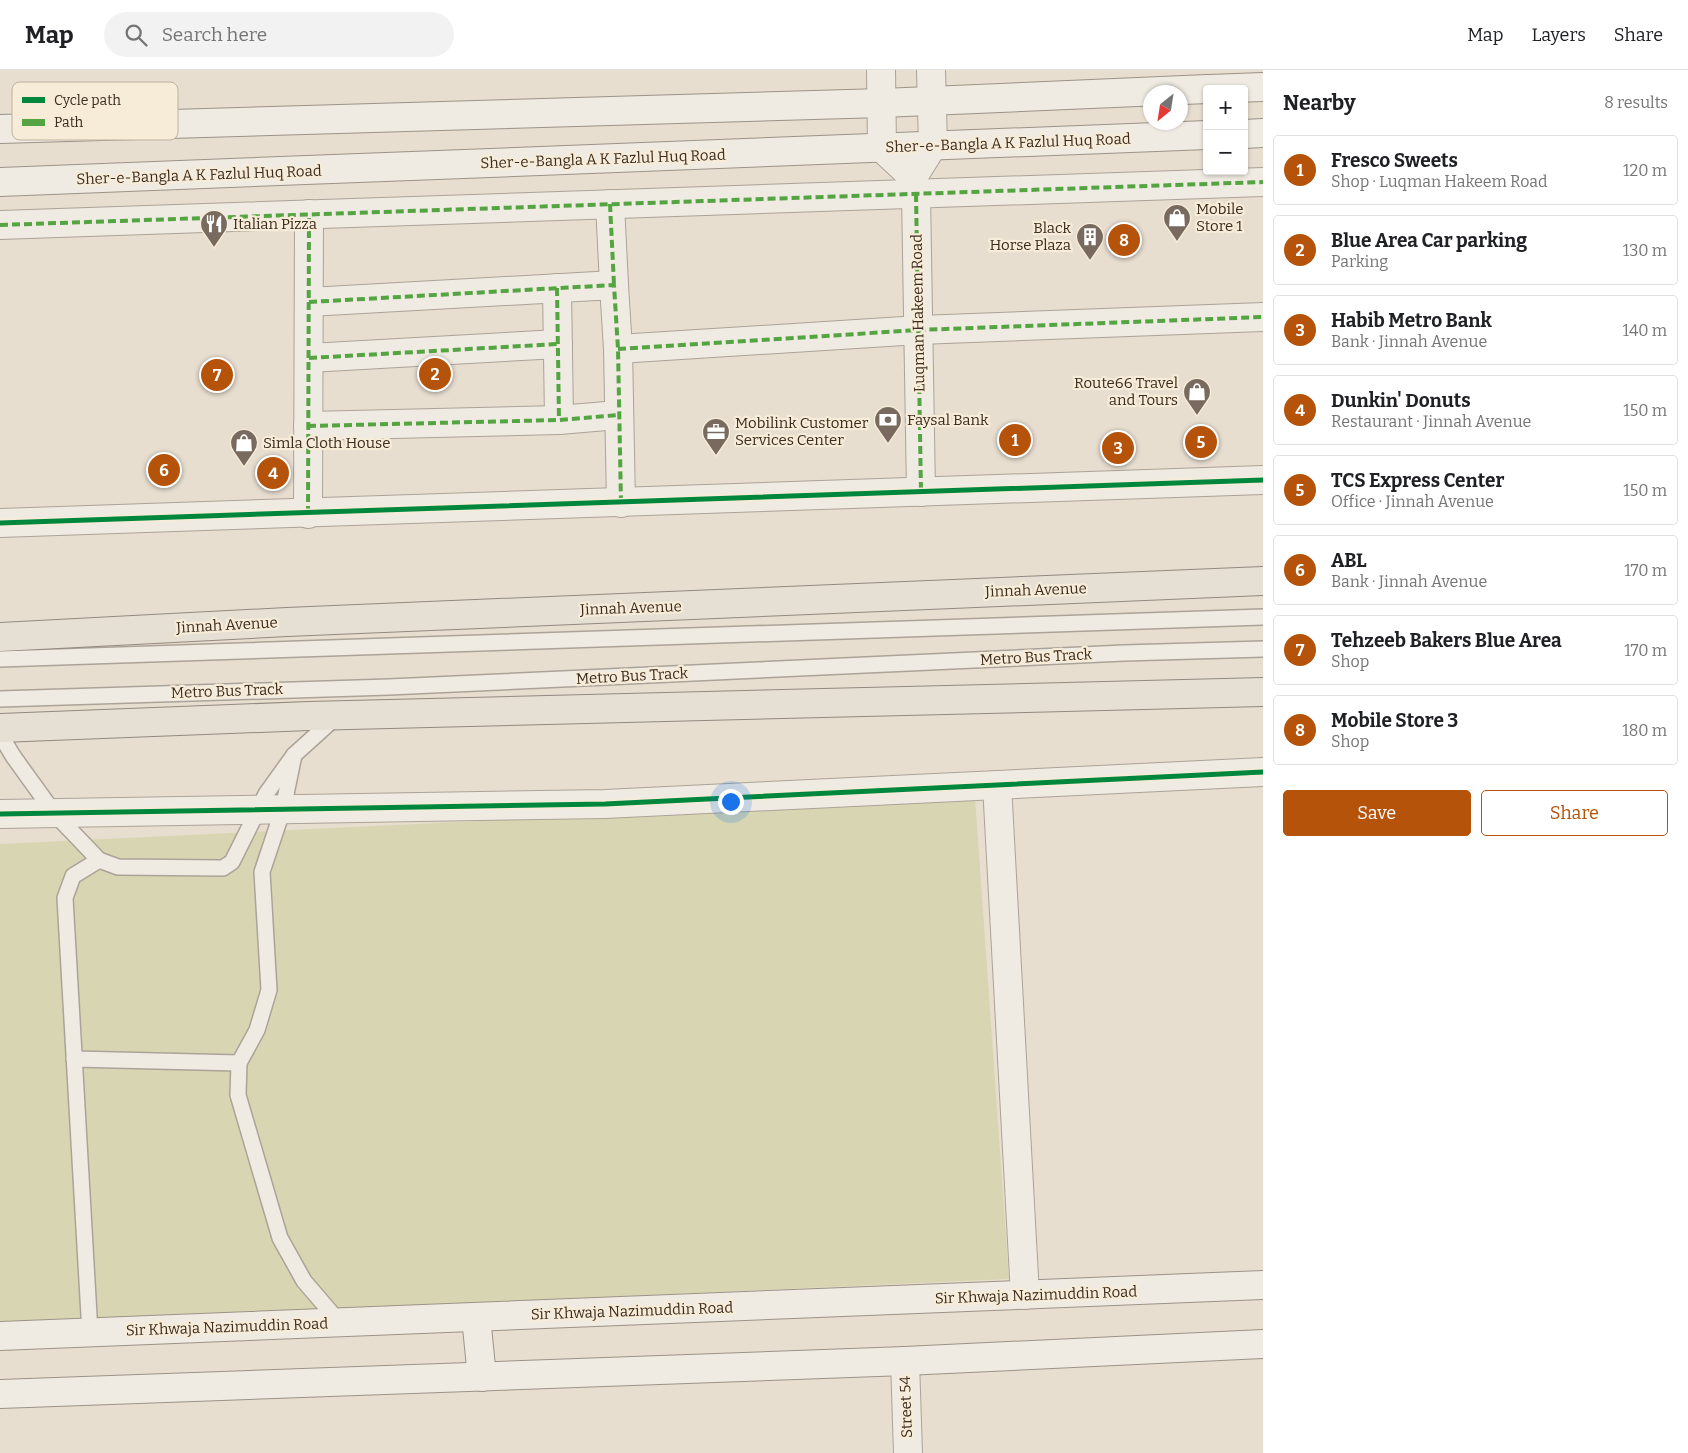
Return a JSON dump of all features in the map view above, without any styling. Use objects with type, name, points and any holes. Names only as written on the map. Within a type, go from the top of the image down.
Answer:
[{"type":"main road","name":"Jinnah Avenue","points":[[0,637],[287,622],[1263,581]]},
{"type":"main road","points":[[0,728],[338,715],[1263,692]]},
{"type":"street","points":[[882,70],[882,148],[914,185]]},
{"type":"street","points":[[914,185],[933,145],[931,70]]},
{"type":"street","points":[[1248,88],[1263,87]]},
{"type":"street","points":[[178,124],[882,103],[1203,89]]},
{"type":"street","points":[[1248,134],[1263,133]]},
{"type":"street","name":"Sher-e-Bangla A K Fazlul Huq Road","points":[[0,182],[1203,135]]},
{"type":"street","points":[[0,225],[610,204],[914,185],[1263,182]]},
{"type":"street","name":"Luqman Hakeem Road","points":[[914,185],[921,492]]},
{"type":"street","points":[[610,204],[618,349],[620,503]]},
{"type":"street","points":[[308,514],[309,214]]},
{"type":"street","points":[[309,302],[614,285]]},
{"type":"street","points":[[557,288],[559,420]]},
{"type":"street","points":[[618,349],[918,330],[1263,317]]},
{"type":"street","points":[[309,358],[558,344]]},
{"type":"street","points":[[308,426],[559,420],[618,415]]},
{"type":"street","points":[[0,523],[1263,480]]},
{"type":"street","points":[[0,814],[605,804],[1263,772]]},
{"type":"street","points":[[997,785],[1025,1295]]},
{"type":"street","name":"Sir Khwaja Nazimuddin Road","points":[[0,1336],[1263,1286]]},
{"type":"street","points":[[476,1317],[482,1377]]},
{"type":"street","points":[[0,1394],[905,1361],[1263,1344]]},
{"type":"street","name":"Street 54","points":[[905,1361],[908,1453]]},
{"type":"lane","points":[[0,659],[1263,617]]},
{"type":"lane","name":"Metro Bus Track","points":[[0,699],[399,686],[1124,653],[1263,649]]},
{"type":"lane","points":[[338,715],[294,755],[266,794],[270,809],[262,872],[269,990],[257,1030],[240,1063],[238,1095],[280,1238],[304,1281],[340,1323]]},
{"type":"lane","points":[[0,734],[13,756],[54,813],[99,860],[118,867],[223,868],[232,862],[270,809],[294,755]]},
{"type":"lane","points":[[90,1332],[65,898],[73,876],[99,860]]},
{"type":"lane","points":[[74,1059],[240,1063]]},
{"type":"shaded area","points":[[975,797],[1009,1279],[0,1324],[0,844]]},
{"type":"marked path","points":[[0,225],[1263,182]]},
{"type":"marked path","points":[[916,194],[921,492]]},
{"type":"marked path","points":[[610,204],[614,285]]},
{"type":"marked path","points":[[308,514],[309,214]]},
{"type":"marked path","points":[[309,302],[614,285],[618,349],[621,503]]},
{"type":"marked path","points":[[557,288],[559,420]]},
{"type":"marked path","points":[[618,349],[919,330],[1263,317]]},
{"type":"marked path","points":[[309,358],[558,344]]},
{"type":"marked path","points":[[308,426],[559,420],[618,415]]},
{"type":"cycle path","points":[[0,523],[1263,480]]},
{"type":"cycle path","points":[[0,814],[605,804],[1263,772]]},
{"type":"place","name":"Mobile Store 3","points":[[1124,240]]},
{"type":"place","name":"Mobile Store 1","points":[[1177,242]]},
{"type":"place","name":"Italian Pizza","points":[[214,248]]},
{"type":"place","name":"Black Horse Plaza","points":[[1090,261]]},
{"type":"place","name":"Blue Area Car parking","points":[[435,374]]},
{"type":"place","name":"Tehzeeb Bakers Blue Area","points":[[217,375]]},
{"type":"place","name":"Route66 Travel and Tours","points":[[1197,416]]},
{"type":"place","name":"Fresco Sweets","points":[[1015,440]]},
{"type":"place","name":"TCS Express Center","points":[[1201,442]]},
{"type":"place","name":"Faysal Bank","points":[[888,444]]},
{"type":"place","name":"Habib Metro Bank","points":[[1118,448]]},
{"type":"place","name":"Mobilink Customer Services Center","points":[[716,456]]},
{"type":"place","name":"Simla Cloth House","points":[[244,467]]},
{"type":"place","name":"ABL","points":[[164,470]]},
{"type":"place","name":"Dunkin' Donuts","points":[[273,473]]}]
